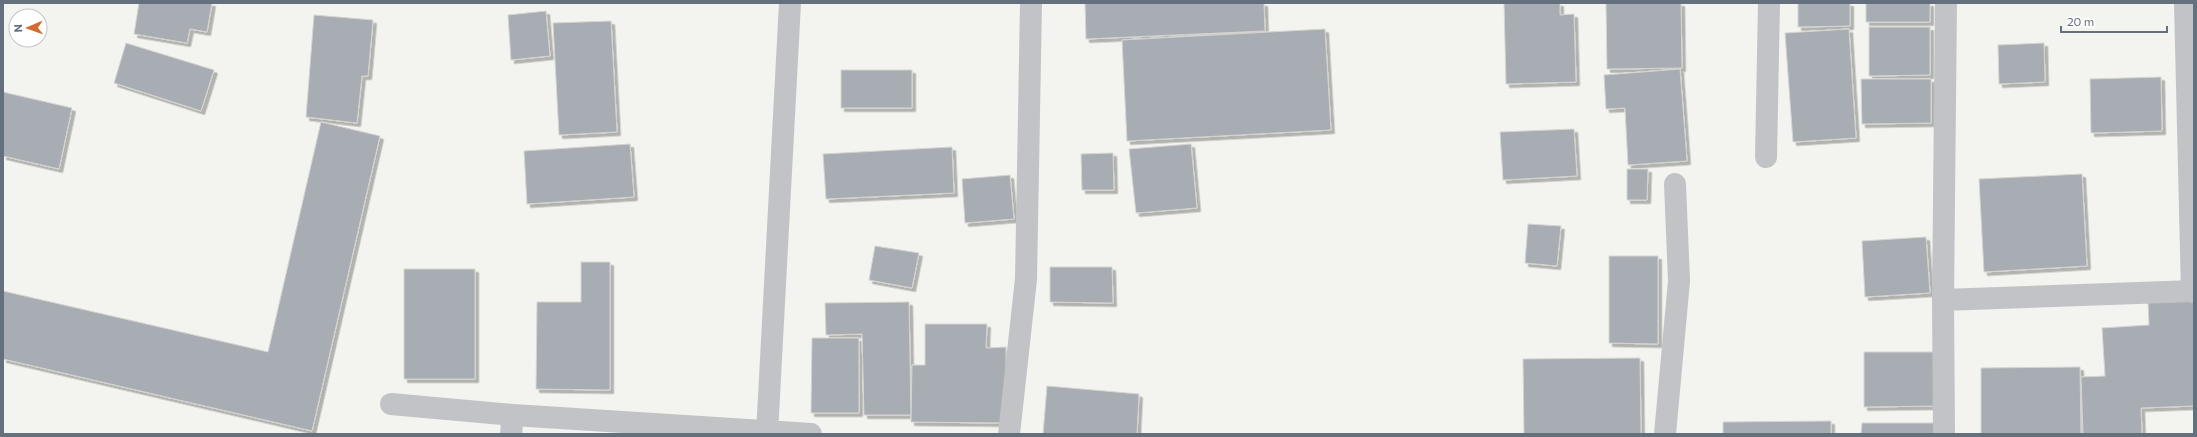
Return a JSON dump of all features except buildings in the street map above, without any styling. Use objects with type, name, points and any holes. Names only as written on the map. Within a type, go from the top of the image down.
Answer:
[{"type":"street","points":[[767,432],[790,3]]},
{"type":"street","points":[[1009,434],[1026,279],[1031,3]]},
{"type":"street","points":[[1766,157],[1768,3]]},
{"type":"street","points":[[1944,434],[1943,300],[1946,3]]},
{"type":"street","points":[[1943,300],[2193,292],[2190,60],[2184,3]]},
{"type":"street","points":[[1665,434],[1679,281],[1675,184]]},
{"type":"street","points":[[391,404],[512,424],[811,434]]}]
